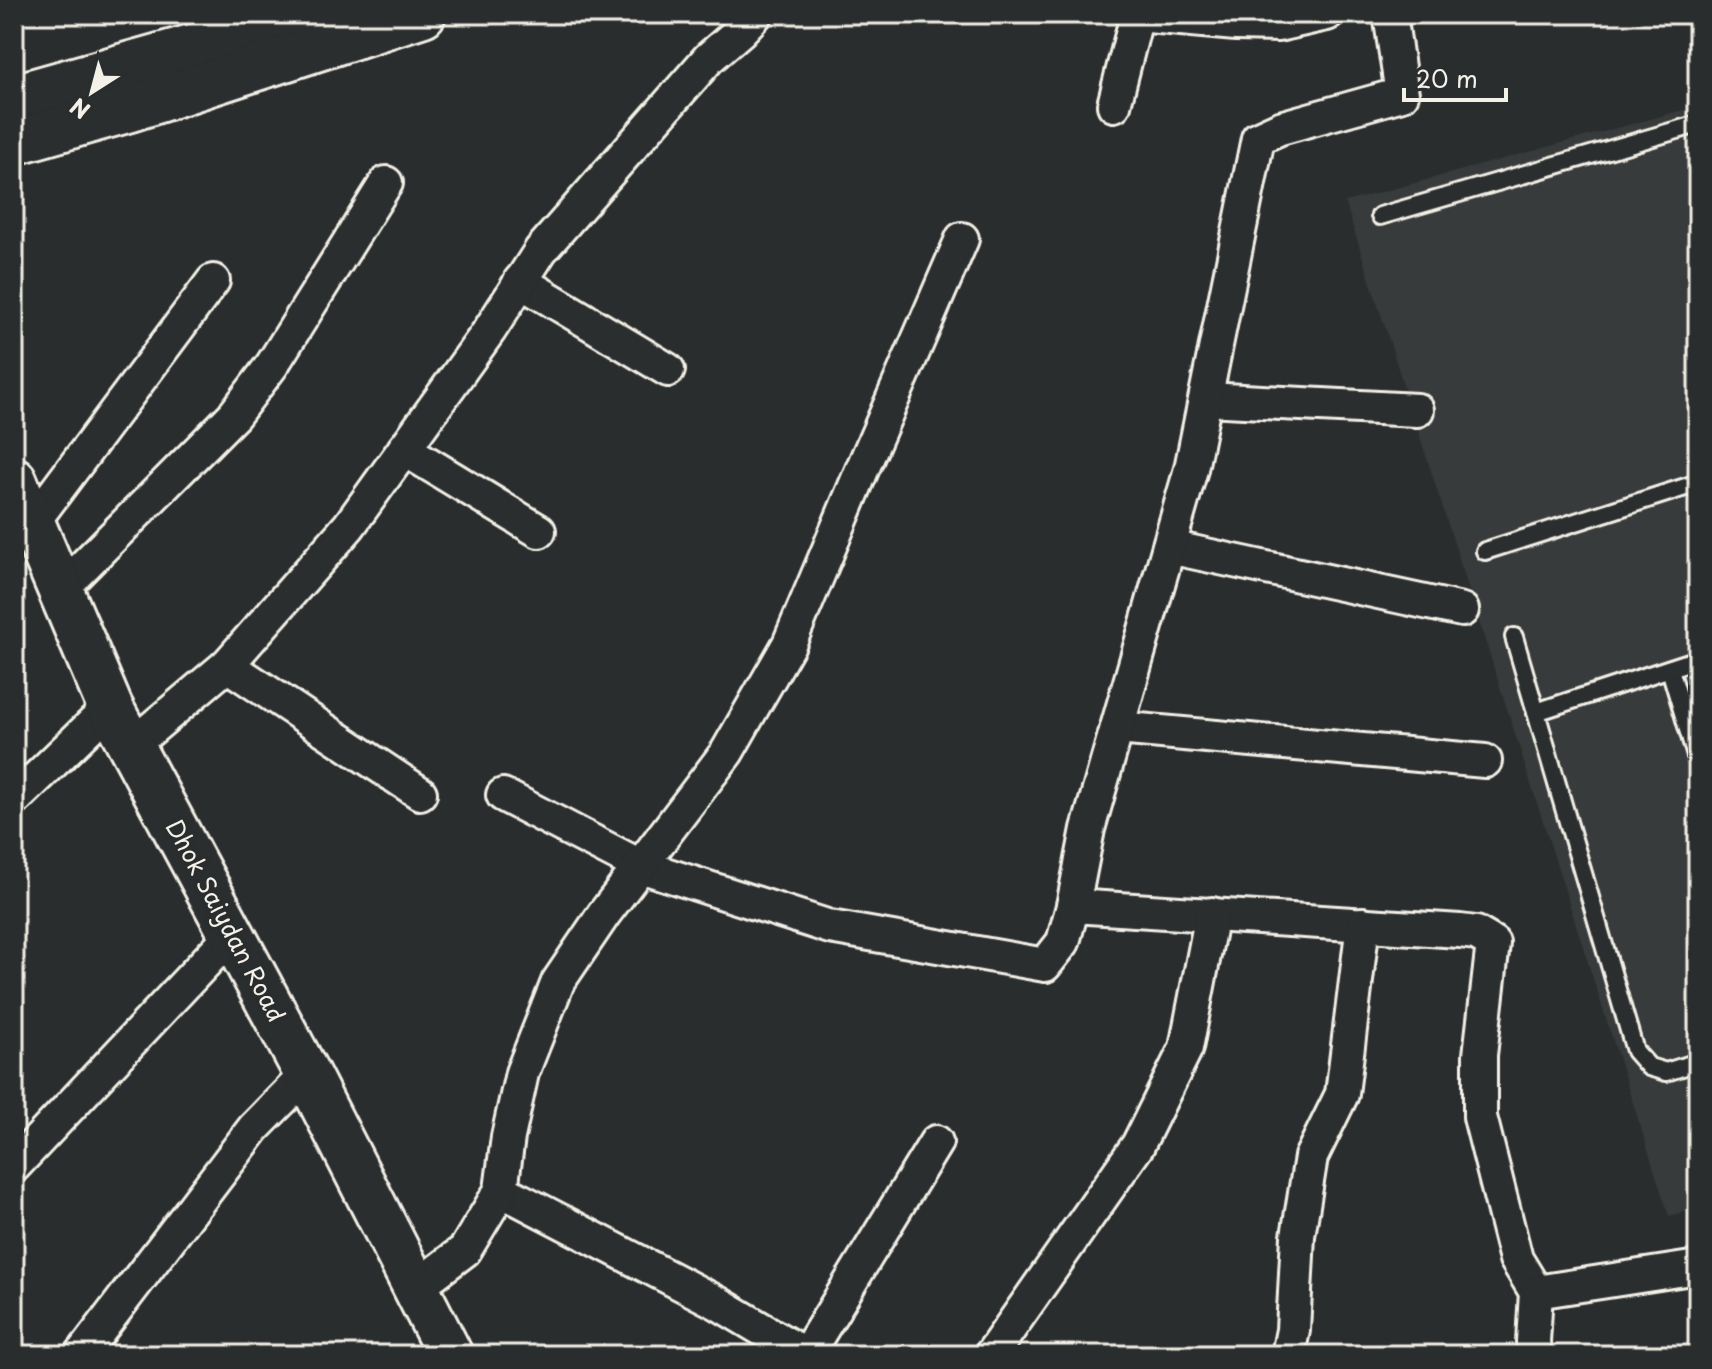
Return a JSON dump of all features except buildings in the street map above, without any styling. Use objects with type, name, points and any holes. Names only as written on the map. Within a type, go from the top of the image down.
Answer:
[{"type":"main road","points":[[24,111],[309,14]]},
{"type":"main road","points":[[24,111],[130,109],[423,14]]},
{"type":"main road","points":[[14,169],[24,111]]},
{"type":"main road","name":"Dhok Saiydan Road","points":[[14,480],[110,707],[307,1074],[450,1355]]},
{"type":"street","points":[[131,746],[227,665],[349,526],[489,331],[541,250],[709,58],[756,14]]},
{"type":"street","points":[[1114,105],[1137,15],[1278,25],[1327,14]]},
{"type":"street","points":[[503,795],[640,866],[830,927],[1045,965],[1063,942],[1088,829],[1191,469],[1258,138],[1280,128],[1402,94],[1390,14]]},
{"type":"street","points":[[61,589],[234,415],[272,365],[386,183]]},
{"type":"street","points":[[415,1288],[465,1250],[501,1190],[508,1137],[522,1073],[558,982],[604,914],[727,752],[789,644],[962,239]]},
{"type":"street","points":[[33,522],[213,281]]},
{"type":"street","points":[[520,281],[668,370]]},
{"type":"street","points":[[1206,399],[1417,410]]},
{"type":"street","points":[[404,449],[539,531]]},
{"type":"street","points":[[1169,547],[1462,610]]},
{"type":"street","points":[[227,665],[420,793]]},
{"type":"street","points":[[14,800],[110,707]]},
{"type":"street","points":[[1117,728],[1485,761]]},
{"type":"street","points":[[1073,906],[1476,933],[1493,943],[1480,1055],[1480,1117],[1516,1259],[1536,1292],[1535,1355]]},
{"type":"street","points":[[991,1355],[1138,1145],[1186,1048],[1212,914]]},
{"type":"street","points":[[1288,1355],[1293,1330],[1298,1236],[1311,1157],[1342,1094],[1363,924]]},
{"type":"street","points":[[14,1166],[232,934]]},
{"type":"street","points":[[81,1355],[254,1128],[307,1074]]},
{"type":"street","points":[[501,1190],[718,1303],[806,1355],[936,1142]]},
{"type":"street","points":[[1536,1292],[1698,1267]]},
{"type":"lane","points":[[1380,216],[1698,124]]},
{"type":"lane","points":[[1485,551],[1698,483]]},
{"type":"lane","points":[[1514,637],[1635,1051],[1649,1067],[1666,1072],[1698,1062]]},
{"type":"lane","points":[[1536,712],[1698,659]]},
{"type":"lane","points":[[1670,669],[1698,763]]},
{"type":"shaded area","points":[[1698,106],[1698,1208],[1669,1216],[1345,202]]}]
